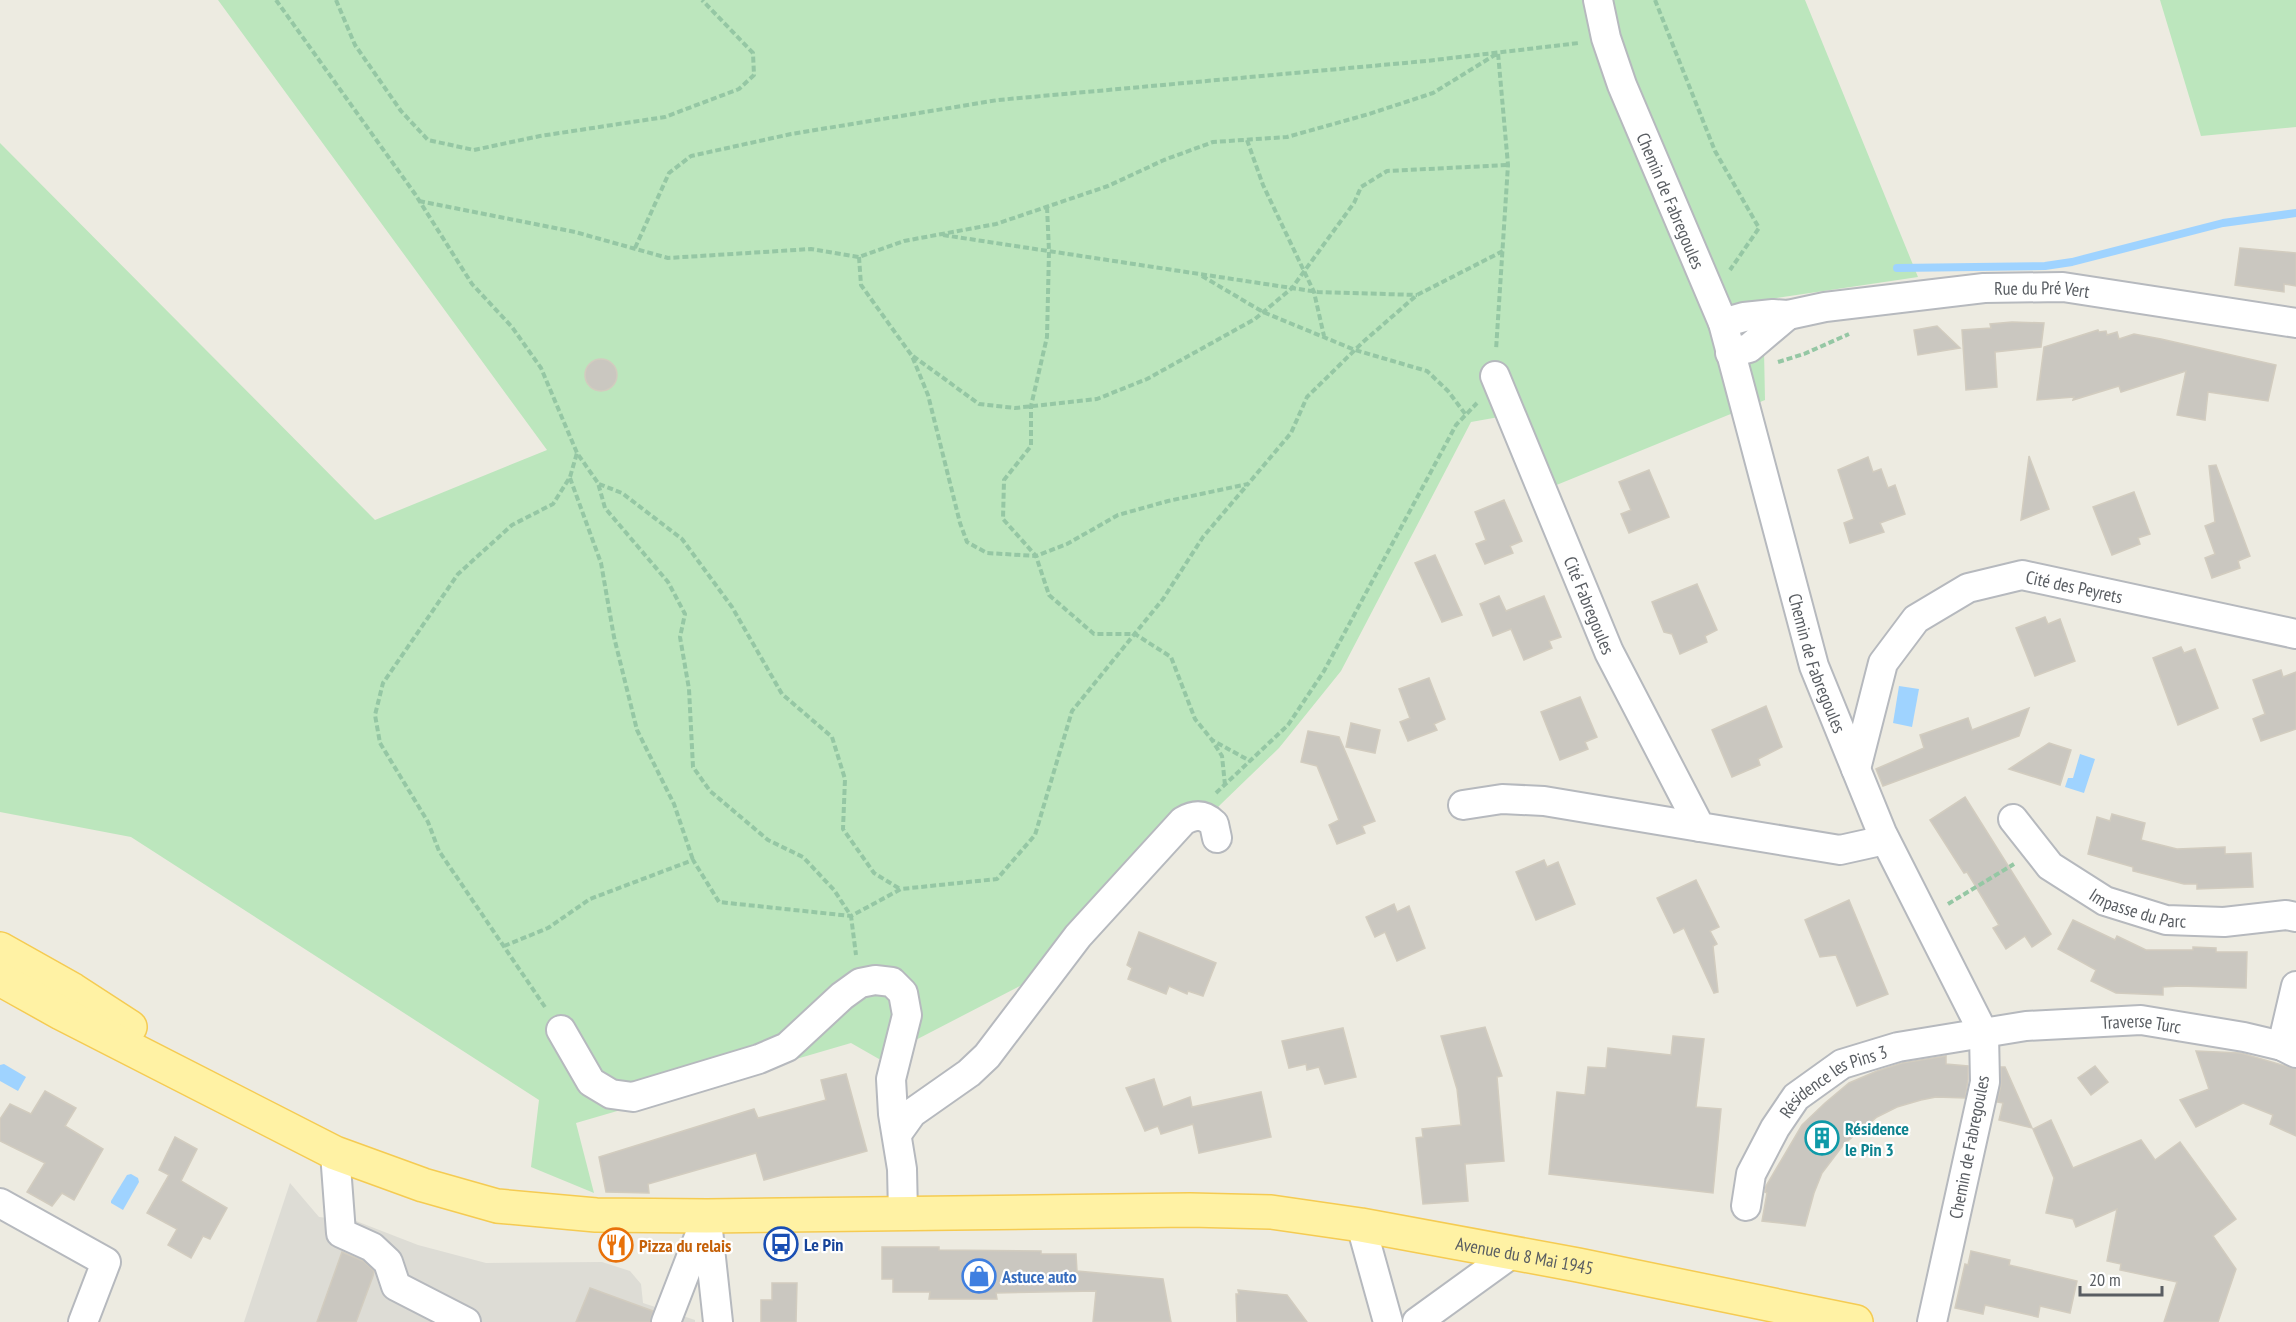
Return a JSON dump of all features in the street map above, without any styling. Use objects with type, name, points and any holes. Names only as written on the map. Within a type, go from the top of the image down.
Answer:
[{"type":"main road","points":[[0,949],[73,990],[277,1122]]},
{"type":"main road","points":[[0,979],[277,1122]]},
{"type":"main road","name":"Avenue du 8 Mai 1945","points":[[277,1122],[335,1153],[423,1185],[497,1206],[596,1215],[707,1216],[1190,1210],[1271,1212],[1578,1265],[1856,1322]]},
{"type":"street","name":"Chemin de Fabregoules","points":[[1599,0],[1606,38],[1622,85],[1718,310],[1814,666],[1885,840],[1984,1034],[1985,1082],[1932,1322]]},
{"type":"street","name":"Rue du Pré Vert","points":[[1718,310],[1744,316],[1788,315],[1825,307],[1984,288],[2063,286],[2296,323]]},
{"type":"street","name":"Rue du Pré Vert","points":[[1734,363],[1788,315]]},
{"type":"street","name":"Cité Fabregoules","points":[[1494,376],[1609,652],[1700,827]]},
{"type":"street","name":"Cité des Peyrets","points":[[1856,769],[1883,663],[1916,619],[1968,588],[2022,576],[2296,634]]},
{"type":"street","points":[[1463,805],[1502,799],[1544,801],[1840,850],[1885,840]]},
{"type":"street","points":[[897,1134],[912,1113],[969,1074],[987,1056],[1078,936],[1183,821],[1192,816],[1203,816],[1214,824],[1217,838]]},
{"type":"street","name":"Impasse du Parc","points":[[2013,819],[2050,866],[2105,901],[2166,920],[2224,922],[2286,915],[2296,917]]},
{"type":"street","points":[[561,1030],[591,1082],[611,1094],[633,1097],[759,1059],[787,1047],[842,996],[860,983],[875,980],[892,982],[903,993],[906,1016],[891,1079],[892,1114],[902,1169],[903,1213]]},
{"type":"street","points":[[2289,1049],[2296,986]]},
{"type":"street","name":"Traverse Turc","points":[[1984,1034],[2026,1026],[2141,1020],[2244,1036],[2289,1049]]},
{"type":"street","name":"Résidence les Pins 3","points":[[1746,1206],[1751,1174],[1775,1128],[1796,1097],[1842,1064],[1898,1047],[1984,1034]]},
{"type":"street","points":[[335,1153],[340,1233],[372,1247],[388,1262],[396,1286],[466,1322]]},
{"type":"street","points":[[0,1203],[106,1262],[83,1322]]},
{"type":"street","points":[[666,1322],[707,1216]]},
{"type":"street","points":[[707,1216],[718,1322]]},
{"type":"street","points":[[1361,1226],[1388,1322]]},
{"type":"street","points":[[1417,1322],[1511,1254]]},
{"type":"path","points":[[276,0],[419,201],[472,284],[512,327],[541,369],[577,453],[598,483],[605,508],[668,582],[685,614],[680,637],[689,689],[693,767],[710,791],[768,840],[803,857],[834,890],[851,916],[860,983]]},
{"type":"path","points":[[336,0],[355,45],[401,111],[428,140],[474,150],[540,136],[665,117],[740,89],[753,75],[753,53],[702,0]]},
{"type":"path","points":[[1655,0],[1715,151],[1759,228],[1718,310]]},
{"type":"path","points":[[635,249],[669,174],[691,156],[791,134],[998,100],[1498,52],[1606,38]]},
{"type":"path","points":[[419,201],[575,232],[668,258],[811,249],[859,258],[904,241],[996,224],[1108,186],[1164,160],[1213,142],[1287,137],[1370,114],[1433,93],[1498,52]]},
{"type":"path","points":[[1192,816],[1288,725],[1324,671],[1456,426],[1477,403],[1494,376],[1508,165],[1498,52]]},
{"type":"path","points":[[1247,140],[1263,184],[1314,292],[1324,337]]},
{"type":"path","points":[[912,356],[979,404],[1015,408],[1097,399],[1147,379],[1255,319],[1292,288],[1354,203],[1361,187],[1387,171],[1508,165]]},
{"type":"path","points":[[1047,207],[1049,251],[1047,337],[1031,406],[1031,446],[1004,480],[1003,519],[1035,556],[1049,594],[1094,634],[1135,634],[1171,657],[1195,719],[1222,756],[1225,785]]},
{"type":"path","points":[[938,234],[1314,292],[1418,295]]},
{"type":"path","points":[[570,477],[601,563],[614,637],[637,730],[674,804],[693,860],[719,902],[851,916],[901,889],[997,879],[1035,835],[1072,711],[1163,599],[1203,537],[1291,433],[1307,397],[1355,350],[1418,295],[1503,251]]},
{"type":"path","points":[[859,258],[861,285],[912,356],[928,395],[960,523],[968,542],[987,553],[1035,556],[1067,544],[1118,515],[1167,501],[1248,484]]},
{"type":"path","points":[[1199,274],[1263,312],[1355,350],[1427,371],[1448,391],[1466,415]]},
{"type":"path","points":[[1734,363],[1804,354],[1859,330]]},
{"type":"path","points":[[561,1030],[439,851],[428,822],[380,743],[375,715],[383,683],[458,574],[512,525],[553,504],[570,477],[577,453]]},
{"type":"path","points":[[598,483],[622,493],[682,539],[732,607],[782,694],[832,736],[845,779],[843,829],[874,873],[901,889]]},
{"type":"path","points":[[1212,740],[1250,761]]},
{"type":"path","points":[[1925,918],[2037,849]]},
{"type":"path","points":[[504,946],[548,928],[590,899],[693,860]]},
{"type":"shaded area","points":[[290,1183],[319,1217],[356,1221],[418,1245],[486,1263],[602,1262],[630,1271],[641,1284],[643,1303],[695,1320],[695,1322],[244,1322]]},
{"type":"green space","points":[[218,0],[1805,0],[1918,277],[1763,300],[1765,400],[1532,495],[1499,417],[1471,422],[1341,671],[1279,748],[1221,804],[1070,960],[879,1059],[851,1043],[576,1123],[594,1193],[531,1167],[539,1100],[131,837],[0,812],[0,143],[375,520],[547,450]]},
{"type":"green space","points":[[2160,0],[2296,0],[2296,127],[2201,136]]},
{"type":"water","points":[[1899,686],[1919,689],[1912,727],[1893,723]]},
{"type":"water","points":[[2080,754],[2095,759],[2084,793],[2065,787],[2068,778],[2073,778]]},
{"type":"water","points":[[4,1064],[26,1077],[18,1091],[0,1081],[0,1065]]},
{"type":"water","points":[[131,1174],[138,1178],[139,1182],[123,1210],[111,1201],[127,1175]]},
{"type":"building","points":[[2240,248],[2296,253],[2296,286],[2284,284],[2284,292],[2235,285]]},
{"type":"building","points":[[2044,323],[2041,347],[1995,352],[1997,387],[1966,390],[1962,330],[1991,328],[1990,324]]},
{"type":"building","points":[[1937,326],[1960,348],[1918,355],[1914,330]]},
{"type":"building","points":[[2098,330],[2099,332],[2106,331],[2107,335],[2117,332],[2119,339],[2134,334],[2276,365],[2268,401],[2208,392],[2205,420],[2177,415],[2186,371],[2121,392],[2119,386],[2073,400],[2074,397],[2037,400],[2044,347]]},
{"type":"building","points":[[601,359],[613,363],[617,375],[613,387],[601,391],[589,387],[585,375],[589,363]]},
{"type":"building","points":[[2029,456],[2049,509],[2021,520]]},
{"type":"building","points":[[1868,457],[1873,472],[1881,469],[1888,488],[1895,485],[1905,514],[1880,523],[1884,532],[1850,543],[1844,523],[1854,519],[1838,470]]},
{"type":"building","points":[[2216,465],[2250,556],[2238,561],[2240,568],[2212,578],[2205,558],[2215,554],[2205,526],[2215,522],[2209,466]]},
{"type":"building","points":[[1649,470],[1669,517],[1629,533],[1621,514],[1631,510],[1619,482]]},
{"type":"building","points":[[2134,492],[2150,534],[2138,538],[2140,544],[2112,555],[2093,507]]},
{"type":"building","points":[[1504,500],[1522,541],[1510,546],[1513,553],[1485,564],[1476,544],[1486,540],[1475,512]]},
{"type":"building","points":[[1435,555],[1462,615],[1442,622],[1415,563]]},
{"type":"building","points":[[1697,584],[1717,630],[1705,636],[1707,642],[1680,654],[1672,634],[1664,632],[1652,602]]},
{"type":"building","points":[[1499,596],[1506,611],[1544,596],[1561,637],[1549,641],[1552,648],[1524,660],[1511,629],[1493,636],[1480,604]]},
{"type":"building","points":[[2045,617],[2048,624],[2060,619],[2075,661],[2035,676],[2016,628]]},
{"type":"building","points":[[2181,647],[2184,653],[2195,649],[2218,708],[2178,725],[2153,658]]},
{"type":"building","points":[[2281,670],[2283,677],[2296,672],[2296,729],[2261,741],[2253,719],[2265,714],[2253,680]]},
{"type":"building","points":[[1429,678],[1445,719],[1434,724],[1437,730],[1408,741],[1400,722],[1410,718],[1399,689]]},
{"type":"building","points":[[1580,697],[1597,737],[1585,742],[1588,749],[1560,760],[1541,712]]},
{"type":"building","points":[[1766,706],[1782,747],[1758,759],[1760,765],[1732,777],[1712,730]]},
{"type":"building","points":[[2029,708],[2019,736],[1883,786],[1876,769],[1924,748],[1920,735],[1968,718],[1972,730]]},
{"type":"building","points":[[1351,723],[1380,730],[1375,753],[1346,747]]},
{"type":"building","points":[[1308,731],[1339,737],[1375,821],[1362,826],[1365,833],[1337,844],[1329,825],[1339,820],[1317,766],[1301,762]]},
{"type":"building","points":[[2049,743],[2071,750],[2060,785],[2009,769]]},
{"type":"building","points":[[1965,797],[2051,934],[2032,947],[2025,936],[2006,949],[1993,928],[1999,925],[1967,872],[1964,873],[1930,820]]},
{"type":"building","points":[[2112,814],[2145,823],[2141,840],[2177,849],[2225,847],[2225,854],[2251,853],[2253,887],[2197,889],[2197,884],[2184,884],[2133,871],[2133,867],[2088,854],[2097,817],[2110,821]]},
{"type":"building","points":[[1544,860],[1547,867],[1558,862],[1575,904],[1536,920],[1516,872]]},
{"type":"building","points":[[1696,880],[1719,927],[1710,931],[1717,944],[1713,946],[1718,992],[1714,993],[1684,928],[1674,933],[1657,898]]},
{"type":"building","points":[[1849,900],[1888,994],[1857,1006],[1836,955],[1820,957],[1805,920]]},
{"type":"building","points":[[1394,904],[1397,912],[1409,906],[1425,948],[1397,961],[1385,932],[1375,937],[1366,917]]},
{"type":"building","points":[[2073,920],[2115,940],[2117,936],[2146,950],[2193,950],[2193,947],[2216,948],[2216,952],[2247,952],[2246,988],[2180,986],[2163,987],[2163,995],[2116,993],[2091,981],[2096,970],[2058,949]]},
{"type":"building","points":[[1139,932],[1216,963],[1203,996],[1188,991],[1187,994],[1169,986],[1166,994],[1128,979],[1132,968],[1127,965]]},
{"type":"building","points":[[1485,1027],[1502,1076],[1497,1077],[1504,1161],[1465,1164],[1468,1201],[1423,1204],[1416,1138],[1423,1137],[1422,1129],[1461,1125],[1457,1089],[1441,1036]]},
{"type":"building","points":[[1343,1028],[1356,1077],[1325,1084],[1319,1067],[1307,1070],[1306,1064],[1289,1068],[1282,1041]]},
{"type":"building","points":[[1673,1036],[1704,1039],[1696,1107],[1721,1109],[1713,1193],[1549,1174],[1557,1092],[1585,1095],[1588,1067],[1606,1068],[1608,1048],[1671,1055]]},
{"type":"building","points":[[2196,1051],[2241,1053],[2296,1069],[2296,1136],[2270,1124],[2273,1115],[2243,1103],[2196,1127],[2180,1100],[2209,1089]]},
{"type":"building","name":"Résidence le Pin 3","points":[[1946,1056],[1946,1064],[1968,1066],[1965,1098],[1936,1097],[1921,1100],[1897,1107],[1877,1117],[1844,1144],[1822,1173],[1805,1226],[1762,1221],[1766,1186],[1802,1125],[1825,1103],[1849,1083],[1877,1071],[1902,1063]]},
{"type":"building","points":[[2095,1066],[2108,1082],[2091,1095],[2078,1078]]},
{"type":"building","points":[[2001,1067],[2005,1067],[2032,1128],[1999,1120],[2003,1103],[1997,1102],[2001,1085]]},
{"type":"building","points":[[846,1074],[867,1151],[764,1180],[756,1153],[648,1184],[649,1193],[606,1192],[599,1157],[754,1109],[758,1118],[826,1100],[821,1080]]},
{"type":"building","points":[[1154,1079],[1163,1107],[1190,1097],[1192,1107],[1261,1092],[1271,1137],[1199,1153],[1193,1124],[1161,1134],[1158,1126],[1145,1131],[1126,1088]]},
{"type":"building","points":[[45,1091],[76,1108],[65,1126],[103,1149],[74,1200],[62,1193],[52,1206],[27,1192],[45,1163],[0,1141],[0,1119],[10,1104],[31,1114]]},
{"type":"building","points":[[2051,1120],[2073,1168],[2141,1140],[2155,1160],[2180,1142],[2236,1219],[2213,1236],[2236,1269],[2218,1322],[2164,1322],[2177,1282],[2120,1270],[2121,1264],[2107,1261],[2117,1209],[2076,1227],[2073,1219],[2046,1213],[2054,1178],[2033,1129]]},
{"type":"building","points":[[175,1137],[197,1149],[181,1181],[227,1208],[210,1239],[203,1236],[191,1258],[168,1245],[177,1229],[147,1213],[169,1175],[159,1170]]},
{"type":"building","points":[[882,1247],[939,1247],[939,1250],[1041,1251],[1041,1254],[1076,1254],[1077,1271],[1163,1279],[1171,1322],[1093,1322],[1096,1291],[996,1293],[997,1299],[929,1299],[930,1292],[893,1292],[893,1279],[882,1279]]},
{"type":"building","points":[[1971,1251],[2010,1260],[2009,1265],[2077,1281],[2070,1313],[2040,1306],[2038,1317],[1985,1305],[1983,1314],[1955,1308],[1965,1264],[1968,1265]]},
{"type":"building","points":[[342,1252],[363,1261],[374,1271],[373,1276],[356,1322],[317,1322]]},
{"type":"building","points":[[772,1283],[797,1283],[796,1322],[761,1322],[761,1300],[772,1300]]},
{"type":"building","points":[[590,1288],[653,1311],[650,1322],[576,1322]]},
{"type":"building","points":[[1238,1290],[1287,1295],[1307,1322],[1237,1322],[1236,1294],[1239,1294]]},
{"type":"waterway","points":[[1897,268],[2045,266],[2072,262],[2223,223],[2296,213]]},
{"type":"place","name":"Résidence le Pin 3","points":[[1822,1138]]},
{"type":"place","name":"Le Pin","points":[[781,1244]]},
{"type":"place","name":"Pizza du relais","points":[[616,1245]]},
{"type":"place","name":"Astuce auto","points":[[979,1276]]}]
